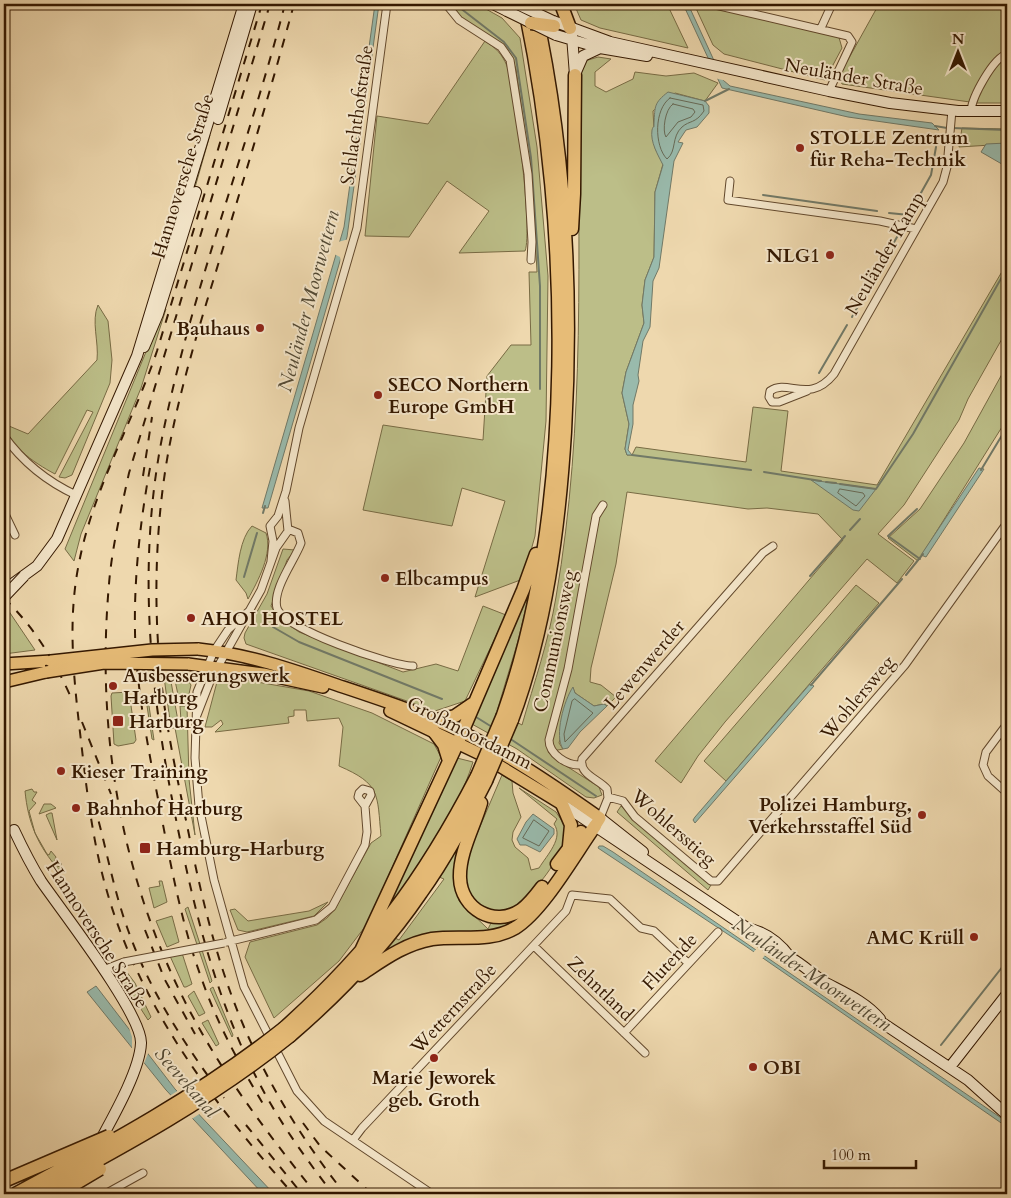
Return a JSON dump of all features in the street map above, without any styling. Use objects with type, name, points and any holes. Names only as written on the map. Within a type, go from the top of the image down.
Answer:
[{"type":"highway","points":[[508,718],[539,572],[547,517],[556,387],[557,268],[548,154],[524,4]]},
{"type":"highway","points":[[534,4],[558,145],[568,284]]},
{"type":"highway","points":[[531,23],[561,24]]},
{"type":"highway","points":[[346,984],[389,935],[422,893],[458,836],[534,651],[550,573],[558,517],[566,414],[568,284],[574,194],[575,75]]},
{"type":"highway","points":[[359,955],[460,737],[523,590],[547,517]]},
{"type":"highway","points":[[449,761],[444,745],[434,725],[455,716],[474,704]]},
{"type":"highway","points":[[482,779],[475,826],[460,867],[462,891],[474,909],[494,917],[506,916],[521,910],[536,894],[569,846],[596,817]]},
{"type":"highway","points":[[287,1032],[359,955],[391,916],[423,871],[482,779]]},
{"type":"highway","points":[[562,804],[571,825],[569,846]]},
{"type":"highway","points":[[36,1194],[149,1127],[229,1070],[287,1032],[346,984],[397,952],[417,943],[444,938],[489,936],[515,928],[536,909],[596,817]]},
{"type":"highway","points":[[4,1181],[88,1144],[149,1127]]},
{"type":"highway","points":[[15,1194],[149,1127]]},
{"type":"highway","points":[[58,1194],[100,1169],[149,1127]]},
{"type":"main road","name":"Hannoversche Straße","points":[[4,590],[40,563],[49,552],[63,527],[137,356],[244,4]]},
{"type":"main road","name":"Hannoversche Straße","points":[[137,356],[146,344],[158,314],[252,4]]},
{"type":"main road","points":[[493,4],[531,23]]},
{"type":"main road","name":"Neuländer Straße","points":[[517,4],[561,24],[610,42],[701,64]]},
{"type":"main road","points":[[561,24],[575,75]]},
{"type":"main road","name":"Neuländer Straße","points":[[561,24],[600,48],[701,64],[890,103],[952,110],[1007,112]]},
{"type":"main road","points":[[575,75],[582,58],[600,48]]},
{"type":"main road","name":"Hannoversche Straße","points":[[4,596],[24,576]]},
{"type":"main road","name":"Großmoordamm","points":[[44,667],[152,650],[198,649],[214,651],[285,667],[434,725],[532,772],[596,817],[691,890],[748,928],[760,930],[781,945],[791,958]]},
{"type":"main road","name":"Großmoordamm","points":[[44,667],[104,663],[188,664],[263,674],[323,687],[434,725]]},
{"type":"main road","points":[[4,664],[44,667]]},
{"type":"main road","points":[[4,670],[44,667]]},
{"type":"main road","points":[[4,682],[44,667]]},
{"type":"main road","name":"Großmoordamm","points":[[460,737],[562,804],[596,817]]},
{"type":"main road","name":"Hannoversche Straße","points":[[14,830],[41,880],[136,1022],[140,1037],[139,1052],[133,1070],[113,1116],[88,1158],[25,1194]]},
{"type":"main road","name":"Großmoordamm","points":[[748,928],[753,936],[767,946],[791,958],[870,1016],[880,1020],[950,1067],[1007,1115]]},
{"type":"main road","points":[[950,1067],[1007,994]]},
{"type":"street","name":"Schlachthofstraße","points":[[271,562],[271,524],[276,519],[286,491],[301,420],[357,228],[388,4]]},
{"type":"street","points":[[446,4],[459,20],[501,47],[512,68],[528,174],[532,242],[531,260]]},
{"type":"street","points":[[711,4],[743,7],[845,34],[852,40],[829,91]]},
{"type":"street","points":[[821,28],[832,4]]},
{"type":"street","points":[[971,111],[972,103],[997,60],[1007,54]]},
{"type":"street","name":"Neuländer Kamp","points":[[807,390],[775,388],[770,392],[769,397],[772,402],[779,402],[822,386],[834,374],[945,175],[952,110]]},
{"type":"street","points":[[730,181],[728,200],[880,221],[916,230]]},
{"type":"street","points":[[4,436],[25,460],[49,480],[76,495]]},
{"type":"street","name":"Schlachthofstraße","points":[[212,667],[226,653],[260,590],[271,562],[288,529],[286,521],[286,491]]},
{"type":"street","name":"Communionsweg","points":[[581,765],[574,765],[556,756],[550,748],[549,740],[568,669],[596,516],[603,505]]},
{"type":"street","points":[[4,512],[15,535]]},
{"type":"street","points":[[276,519],[286,521]]},
{"type":"street","name":"Wohlersweg","points":[[718,881],[905,666],[1007,522]]},
{"type":"street","points":[[288,529],[298,533],[301,543],[280,586],[276,606],[278,611],[294,624],[320,636],[388,663],[413,666]]},
{"type":"street","points":[[272,532],[278,536],[283,536]]},
{"type":"street","name":"Lewenwerder","points":[[581,765],[584,757],[632,701],[763,553],[773,546]]},
{"type":"street","name":"Schlachthofstraße","points":[[212,667],[214,651],[228,630],[249,611]]},
{"type":"street","points":[[196,720],[212,667]]},
{"type":"street","points":[[212,667],[197,692],[195,758],[203,827],[228,942],[250,1000],[297,1090],[324,1121],[432,1194]]},
{"type":"street","points":[[1007,724],[986,752],[983,765],[986,774],[1007,792]]},
{"type":"street","points":[[581,765],[587,773],[606,787],[608,796],[596,817]]},
{"type":"street","name":"Wohlersstieg","points":[[608,796],[623,801],[635,817],[712,881],[718,881]]},
{"type":"street","points":[[103,970],[124,962],[228,942],[316,920],[328,911],[365,845],[367,832],[365,806]]},
{"type":"street","name":"Wetternstraße","points":[[353,1140],[362,1128],[566,912],[572,895],[610,899],[641,928],[654,931],[688,963]]},
{"type":"street","name":"Flutende","points":[[624,1033],[718,932]]},
{"type":"street","name":"Zehntland","points":[[534,946],[645,1053]]},
{"type":"street","points":[[105,1194],[143,1173]]},
{"type":"street","points":[[58,1176],[68,1194]]},
{"type":"green space","points":[[449,4],[477,4],[502,18],[520,38],[537,147],[548,276],[546,421],[535,536],[523,579],[475,597],[505,501],[462,488],[452,526],[363,510],[383,425],[483,440],[487,376],[511,345],[531,345],[529,272],[537,272],[536,246],[529,170],[516,69],[512,59],[494,39],[458,16]]},
{"type":"green space","points":[[574,4],[662,4],[668,6],[688,48],[600,28],[581,20]]},
{"type":"green space","points":[[694,4],[838,34],[842,48],[825,80],[724,54],[713,45]]},
{"type":"green space","points":[[879,4],[1007,4],[1007,103],[977,103],[842,84],[839,76]]},
{"type":"green space","points":[[485,41],[503,58],[510,80],[525,190],[527,238],[525,251],[459,253],[489,211],[447,181],[409,237],[365,236],[377,116],[428,124]]},
{"type":"green space","points":[[598,57],[611,59],[595,72],[595,86],[606,92],[633,79],[635,72],[666,76],[694,73],[718,83],[705,101],[675,93],[653,111],[655,148],[663,164],[655,192],[654,257],[645,280],[642,305],[644,323],[626,372],[622,393],[629,424],[625,449],[627,455],[632,455],[636,447],[746,462],[753,407],[788,411],[781,471],[877,485],[1007,263],[1007,330],[968,399],[959,420],[904,505],[878,534],[914,561],[897,583],[867,559],[725,722],[698,756],[681,783],[655,761],[843,540],[818,514],[767,508],[748,509],[627,492],[616,564],[591,668],[590,682],[601,685],[616,697],[607,706],[604,704],[594,706],[575,693],[573,688],[559,743],[563,749],[548,752],[557,760],[599,787],[602,795],[594,798],[586,797],[517,749],[470,723],[532,582],[518,641],[497,711],[522,725],[553,613],[566,532],[576,401],[579,270],[578,73],[585,61]]},
{"type":"green space","points":[[962,128],[1007,129],[1007,144],[959,147]]},
{"type":"green space","points":[[209,135],[192,198],[188,206]]},
{"type":"green space","points":[[98,305],[108,321],[112,360],[110,383],[72,475],[65,478],[59,477],[93,412],[87,410],[55,474],[30,458],[15,444],[5,427],[4,418],[9,426],[28,434],[97,360],[95,318]]},
{"type":"green space","points":[[164,308],[166,309],[141,388],[81,534],[74,561],[65,549]]},
{"type":"green space","points":[[1007,365],[1007,419],[918,561],[888,538],[920,509],[964,443]]},
{"type":"green space","points":[[252,526],[266,533],[268,549],[263,567],[248,599],[246,593],[236,580],[242,544]]},
{"type":"green space","points":[[283,549],[295,550],[287,560],[271,606],[279,618],[299,632],[403,672],[436,664],[458,671],[483,606],[506,615],[465,701],[435,711],[246,644],[245,633],[267,594]]},
{"type":"green space","points":[[856,585],[879,603],[726,781],[704,761]]},
{"type":"green space","points":[[6,607],[35,650],[4,654],[4,609]]},
{"type":"green space","points":[[184,675],[191,685],[187,703],[180,704],[174,676]]},
{"type":"green space","points":[[170,676],[178,721],[181,721],[180,706],[187,706],[189,779],[195,835],[175,728],[171,728],[164,677]]},
{"type":"green space","points":[[228,677],[309,691],[372,713],[434,744],[441,757],[367,924],[339,961],[274,1018],[245,957],[250,942],[317,925],[327,918],[335,909],[371,843],[381,836],[379,810],[377,800],[370,785],[353,772],[339,766],[343,727],[339,718],[307,721],[306,710],[294,710],[294,716],[288,717],[289,723],[215,732],[223,724],[221,720],[212,727],[205,727],[217,682]]},
{"type":"green space","points":[[129,692],[136,740],[134,743],[118,746],[114,744],[111,696],[112,693]]},
{"type":"green space","points":[[146,699],[148,699],[154,740],[152,739]]},
{"type":"green space","points":[[457,758],[473,762],[457,802],[435,841],[385,915],[383,912]]},
{"type":"green space","points":[[502,775],[512,781],[513,793],[521,817],[513,832],[512,840],[515,847],[528,858],[531,870],[539,868],[556,841],[557,829],[554,824],[557,819],[519,788],[556,812],[568,830],[564,843],[553,864],[539,883],[513,910],[485,911],[465,890],[467,857]]},
{"type":"green space","points":[[32,789],[34,792],[37,792],[32,800],[36,803],[29,811],[35,832],[26,803],[25,791]]},
{"type":"green space","points":[[44,804],[51,804],[56,808],[39,814]]},
{"type":"green space","points":[[621,806],[711,885],[708,890],[617,812]]},
{"type":"green space","points":[[52,813],[57,840],[46,815]]},
{"type":"green space","points":[[467,831],[455,875],[459,901],[488,929],[492,921],[521,915],[512,923],[477,935],[380,956],[395,938],[399,940],[444,879],[439,877]]},
{"type":"green space","points":[[35,833],[47,854],[49,855],[51,851],[56,857],[54,862],[57,866],[60,867],[61,863],[62,871],[59,870],[45,852]]},
{"type":"green space","points":[[159,881],[162,881],[167,902],[154,908],[149,888],[160,886]]},
{"type":"green space","points":[[328,902],[314,916],[247,932],[238,930],[230,910],[235,909],[248,921],[309,911]]},
{"type":"green space","points":[[188,907],[212,981],[210,983],[185,909]]},
{"type":"green space","points":[[172,916],[179,942],[167,947],[156,921]]},
{"type":"green space","points":[[182,953],[192,984],[186,987],[184,987],[170,956]]},
{"type":"green space","points":[[126,971],[135,983],[151,1017],[148,1020],[121,978],[121,972]]},
{"type":"green space","points":[[213,987],[233,1035],[232,1037],[210,989]]},
{"type":"green space","points":[[194,991],[205,1013],[199,1016],[188,996]]},
{"type":"green space","points":[[208,1020],[219,1044],[216,1046],[202,1023]]},
{"type":"water","points":[[375,4],[379,4],[347,237],[268,508],[262,508],[344,227]]},
{"type":"water","points":[[683,4],[688,4],[723,80],[730,86],[859,114],[932,123],[939,130],[848,117],[722,88]]},
{"type":"water","points":[[668,92],[705,101],[709,106],[709,113],[697,127],[686,130],[678,142],[683,143],[674,161],[659,268],[653,281],[650,327],[643,341],[638,375],[639,381],[633,405],[633,424],[628,450],[632,455],[627,455],[625,449],[629,424],[622,393],[626,372],[644,323],[642,305],[645,280],[654,257],[655,192],[663,165],[653,144],[652,130],[656,105]]},
{"type":"water","points":[[1007,143],[1007,167],[981,152],[986,144]]},
{"type":"water","points":[[979,468],[984,469],[926,557],[921,555]]},
{"type":"water","points":[[811,480],[876,489],[859,511],[853,510]]},
{"type":"water","points":[[810,684],[814,686],[695,823],[693,820],[695,817]]},
{"type":"water","points":[[573,687],[575,693],[594,706],[604,704],[607,706],[580,732],[568,748],[563,749],[560,743],[561,718],[566,700]]},
{"type":"water","points":[[533,814],[554,829],[554,834],[540,852],[526,845],[520,845],[517,839],[526,822]]},
{"type":"water","points":[[603,846],[613,852],[1007,1122],[1007,1127],[744,945],[598,848]]},
{"type":"water","points":[[96,986],[175,1089],[274,1194],[263,1194],[166,1090],[87,992]]},
{"type":"pier","points":[[705,58],[717,60],[727,81],[714,78]]},
{"type":"pier","points":[[349,239],[341,265],[340,257],[334,254],[338,242]]},
{"type":"pier","points":[[758,947],[766,954],[761,960],[752,954]]},
{"type":"pier","points":[[128,1025],[149,1051],[143,1066],[132,1051],[132,1037]]},
{"type":"pier","points":[[179,1090],[201,1113],[190,1120],[168,1097]]},
{"type":"waterway","points":[[455,4],[504,42],[516,58],[531,158],[540,286],[540,389]]},
{"type":"waterway","points":[[705,101],[729,89]]},
{"type":"waterway","points":[[935,126],[947,128]]},
{"type":"waterway","points":[[952,128],[1007,130]]},
{"type":"waterway","points":[[908,216],[931,175],[936,147]]},
{"type":"waterway","points":[[763,195],[877,211]]},
{"type":"waterway","points":[[889,213],[909,215]]},
{"type":"waterway","points":[[852,317],[897,237]]},
{"type":"waterway","points":[[840,484],[876,489],[913,434],[1007,268]]},
{"type":"waterway","points":[[819,373],[847,325]]},
{"type":"waterway","points":[[981,470],[1007,427]]},
{"type":"waterway","points":[[632,455],[751,470]]},
{"type":"waterway","points":[[764,472],[821,481]]},
{"type":"waterway","points":[[826,482],[836,483]]},
{"type":"waterway","name":"Neuländer Moorwettern","points":[[263,513],[265,506]]},
{"type":"waterway","points":[[917,509],[888,536],[920,559]]},
{"type":"waterway","points":[[850,530],[860,519]]},
{"type":"waterway","name":"Neuländer Moorwettern","points":[[244,577],[257,533]]},
{"type":"waterway","points":[[810,576],[845,536]]},
{"type":"waterway","points":[[906,575],[923,554]]},
{"type":"waterway","points":[[811,685],[902,579]]},
{"type":"waterway","name":"Neuländer Moorwettern","points":[[273,627],[299,642],[442,699]]},
{"type":"waterway","name":"Neuländer Moorwettern","points":[[476,717],[492,727]]},
{"type":"waterway","name":"Neuländer Moorwettern","points":[[509,738],[596,796]]},
{"type":"waterway","points":[[941,1045],[1007,961]]},
{"type":"railway","points":[[262,4],[157,351],[104,482],[85,536],[75,585],[73,652],[81,741],[94,838],[108,895],[123,937],[140,978],[184,1054],[236,1126],[293,1194]]},
{"type":"railway","points":[[270,4],[129,473],[110,570],[106,643],[107,701],[112,760],[121,817],[135,873],[153,929],[176,983],[215,1056],[242,1097],[316,1194]]},
{"type":"railway","points":[[285,4],[204,274],[174,383],[162,438],[150,530],[150,621],[158,713],[173,804],[189,881],[209,957],[235,1031],[269,1101],[333,1194]]},
{"type":"railway","points":[[294,4],[195,341],[171,438],[162,495],[157,553],[158,641],[165,709],[200,886],[214,942],[232,997],[255,1051],[274,1089],[307,1143],[345,1194]]},
{"type":"railway","points":[[143,476],[152,417]]},
{"type":"railway","points":[[150,468],[140,537],[135,609],[136,656],[149,752],[177,894],[194,956],[207,994],[222,1028],[266,1109]]},
{"type":"railway","points":[[4,598],[25,621],[44,647],[73,702]]},
{"type":"railway","points":[[82,722],[111,794]]},
{"type":"railway","points":[[94,804],[118,899],[137,953],[158,996],[182,1038],[224,1098]]},
{"type":"railway","points":[[145,930],[165,980],[195,1034]]},
{"type":"railway","points":[[303,1123],[320,1146],[372,1194]]},
{"type":"railway","points":[[246,1125],[302,1194]]},
{"type":"place","name":"STOLLE Zentrum für Reha-Technik","points":[[800,148]]},
{"type":"place","name":"NLG1","points":[[830,255]]},
{"type":"place","name":"Bauhaus","points":[[260,328]]},
{"type":"place","name":"SECO Northern Europe GmbH","points":[[378,395]]},
{"type":"place","name":"Elbcampus","points":[[385,578]]},
{"type":"place","name":"AHOI HOSTEL","points":[[191,618]]},
{"type":"place","name":"Ausbesserungswerk Harburg","points":[[113,686]]},
{"type":"place","name":"Harburg","points":[[118,721]]},
{"type":"place","name":"Kieser Training","points":[[61,771]]},
{"type":"place","name":"Bahnhof Harburg","points":[[76,808]]},
{"type":"place","name":"Polizei Hamburg, Verkehrsstaffel Süd","points":[[922,815]]},
{"type":"place","name":"Hamburg-Harburg","points":[[145,848]]},
{"type":"place","name":"AMC Krüll","points":[[974,937]]},
{"type":"place","name":"Marie Jeworek geb. Groth","points":[[434,1058]]},
{"type":"place","name":"OBI","points":[[753,1067]]},
{"type":"water label","name":"Seevekanal","points":[[187,1082]]}]
